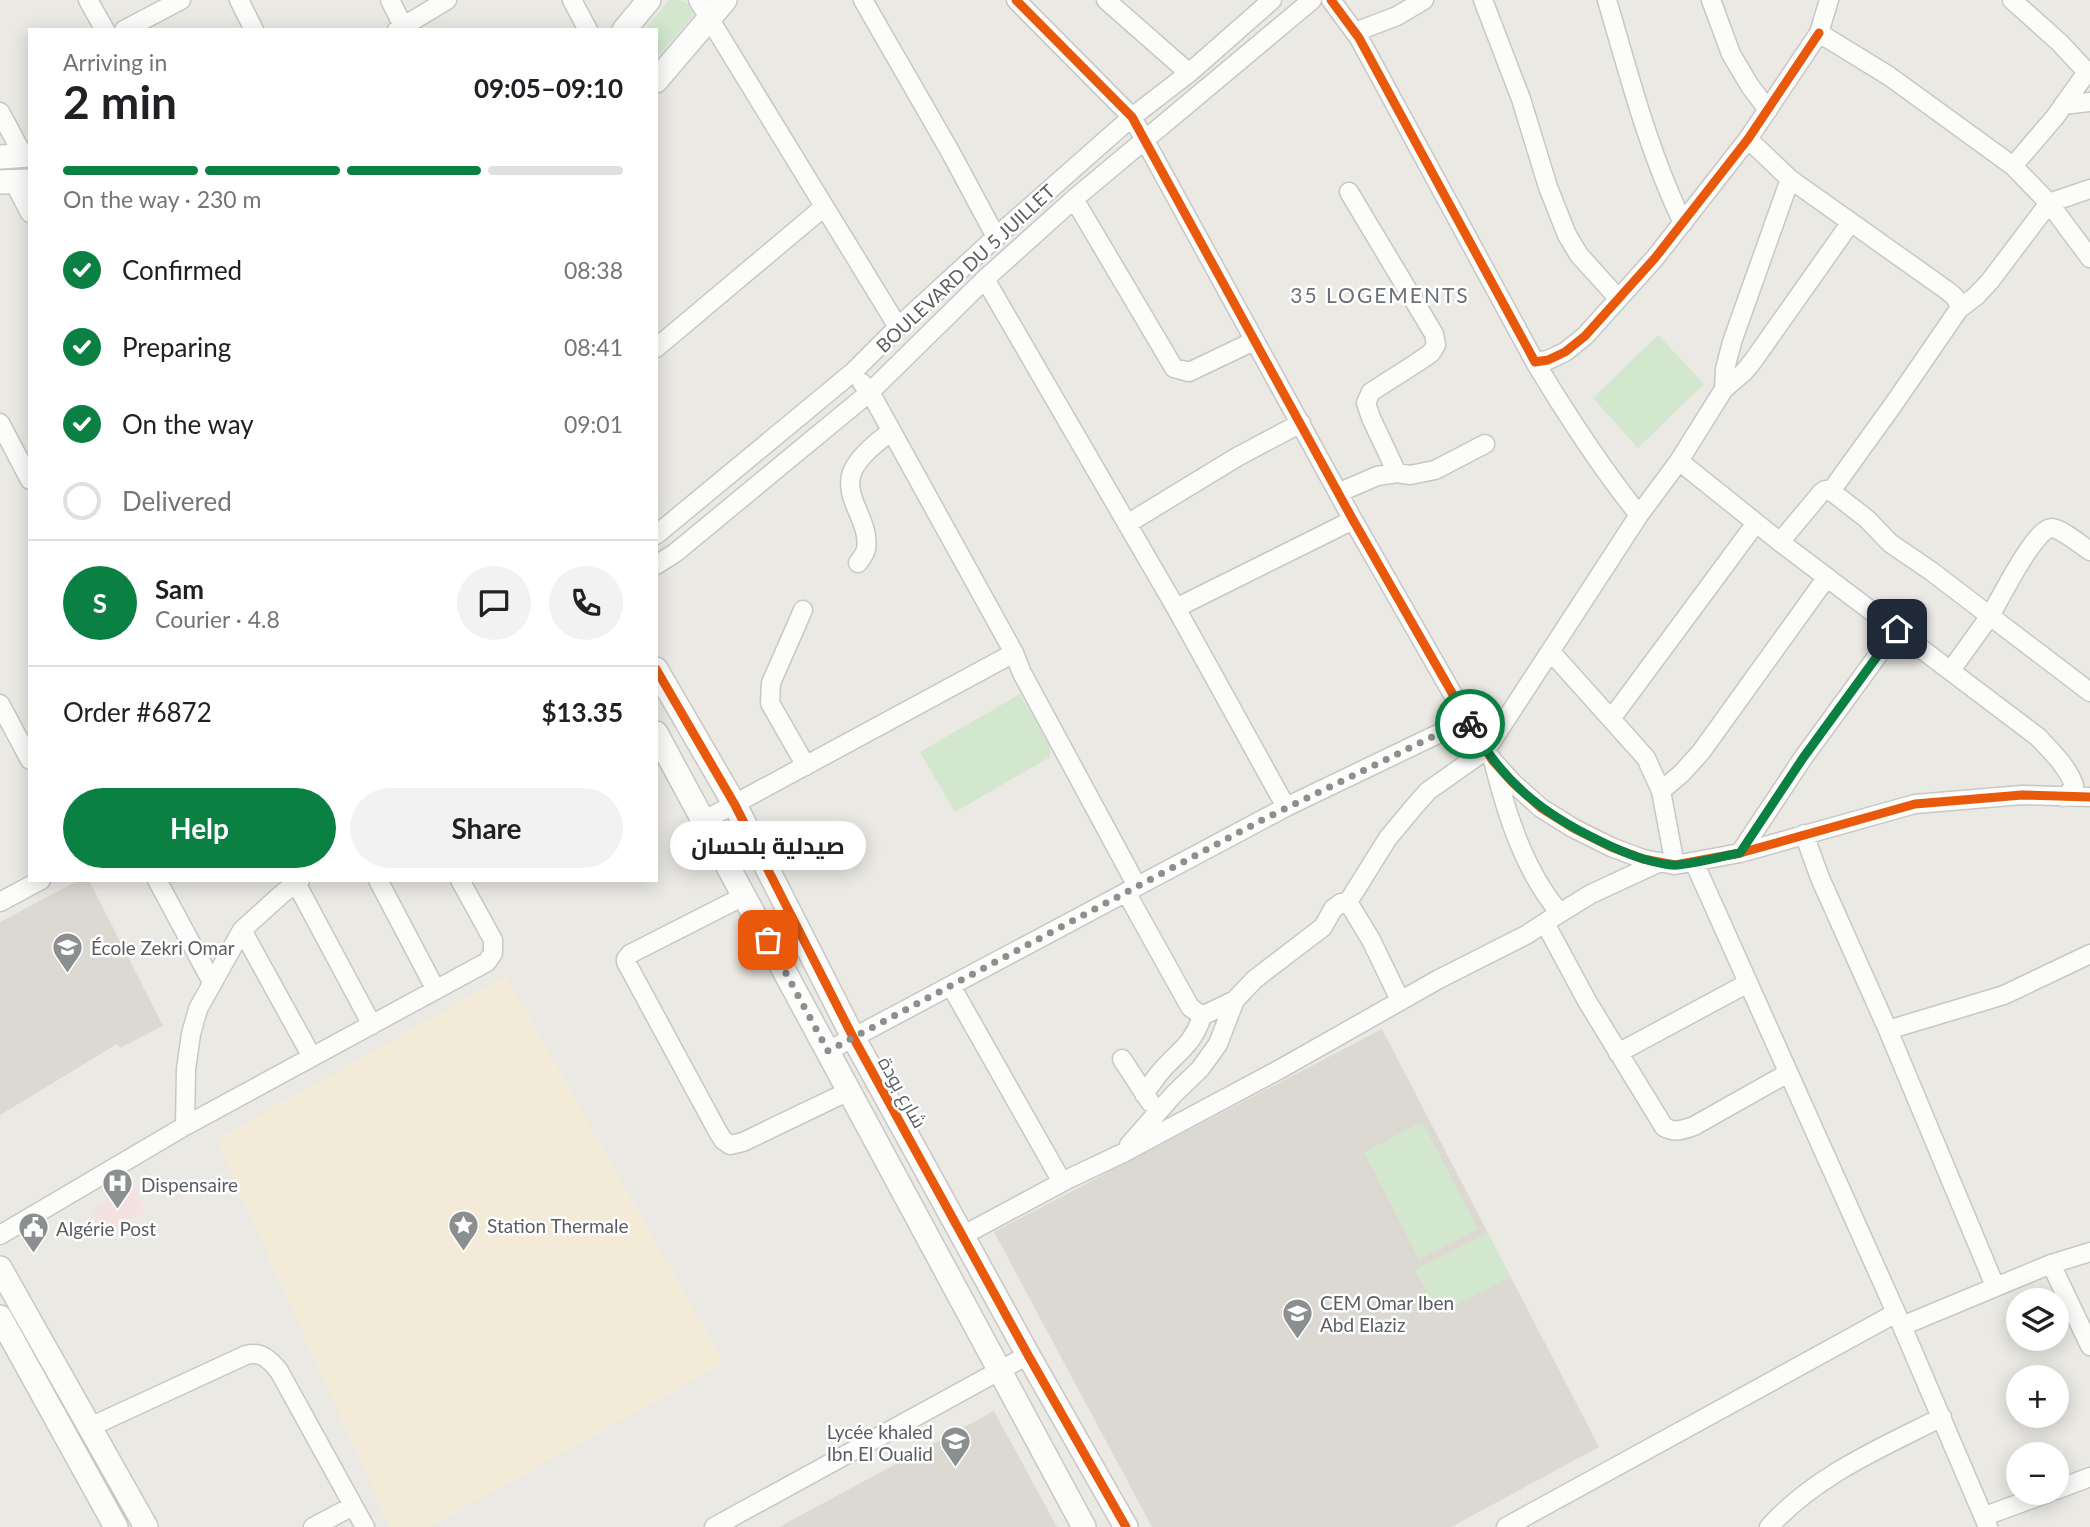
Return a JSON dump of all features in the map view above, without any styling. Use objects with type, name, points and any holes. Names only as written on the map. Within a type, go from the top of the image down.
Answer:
[{"type":"street","points":[[88,0],[104,28]]},
{"type":"street","points":[[128,28],[181,0]]},
{"type":"street","points":[[239,0],[253,28]]},
{"type":"street","points":[[390,0],[402,28]]},
{"type":"street","points":[[404,28],[447,0]]},
{"type":"street","points":[[572,0],[587,28]]},
{"type":"street","points":[[626,28],[649,0]]},
{"type":"street","points":[[658,79],[704,9],[725,0]]},
{"type":"street","points":[[863,0],[996,237]]},
{"type":"street","points":[[1016,0],[1132,117],[1353,520],[1467,720],[1513,783],[1541,808],[1611,847],[1643,859],[1667,864],[1740,853],[1915,804],[2022,795],[2090,797]]},
{"type":"street","name":"BOULEVARD DU 5 JUILLET","points":[[658,533],[853,372],[996,237],[1132,117],[1189,73],[1272,0]]},
{"type":"street","points":[[658,564],[675,553],[870,392],[985,279],[1074,199],[1312,0]]},
{"type":"street","points":[[1331,0],[1355,32],[1535,362],[1574,427],[1639,515]]},
{"type":"street","points":[[1355,32],[1397,16],[1424,0]]},
{"type":"street","points":[[1483,0],[1521,99],[1548,187],[1567,235],[1579,255],[1618,298]]},
{"type":"street","points":[[1607,0],[1661,172],[1683,223]]},
{"type":"street","points":[[1711,0],[1731,54],[1768,110]]},
{"type":"street","points":[[1535,362],[1549,360],[1565,352],[1586,336],[1656,258],[1768,110],[1819,33],[1829,0]]},
{"type":"street","points":[[2012,0],[2088,70],[2013,166]]},
{"type":"street","points":[[1111,2],[1189,73]]},
{"type":"street","points":[[704,9],[898,327]]},
{"type":"street","points":[[1819,33],[1889,76],[2013,166],[2049,203],[2090,258]]},
{"type":"street","points":[[2063,105],[2090,102]]},
{"type":"street","points":[[0,112],[17,156]]},
{"type":"street","points":[[1748,139],[1790,179],[1954,296],[1959,309]]},
{"type":"street","points":[[1724,389],[1725,369],[1732,342],[1790,179]]},
{"type":"street","points":[[15,182],[28,209]]},
{"type":"street","points":[[1831,491],[1959,309],[1990,281],[2049,203],[2090,189]]},
{"type":"street","points":[[1349,192],[1434,334],[1436,345],[1418,362],[1371,392],[1366,403],[1397,473]]},
{"type":"street","points":[[1074,199],[1174,369],[1189,372],[1254,341]]},
{"type":"street","points":[[658,346],[824,207]]},
{"type":"street","points":[[1348,902],[1388,838],[1413,808],[1429,792],[1490,755],[1551,652],[1724,389],[1744,373],[1851,222]]},
{"type":"street","points":[[985,279],[1176,608],[1286,807]]},
{"type":"street","points":[[853,372],[870,392],[1014,653],[1190,1007],[1202,1016]]},
{"type":"street","points":[[0,423],[28,476]]},
{"type":"street","points":[[1127,524],[1237,457],[1301,423]]},
{"type":"street","points":[[858,563],[866,551],[866,535],[849,484],[854,469],[866,453],[891,431]]},
{"type":"street","points":[[1339,493],[1377,476],[1397,473],[1410,475],[1435,470],[1485,444]]},
{"type":"street","points":[[1679,461],[1780,542],[2038,737],[2066,768],[2074,785],[2063,797]]},
{"type":"street","points":[[1780,542],[1821,493],[1831,491],[1867,519],[1890,543],[2090,692]]},
{"type":"street","points":[[1176,608],[1353,520]]},
{"type":"street","points":[[1611,719],[1756,523]]},
{"type":"street","points":[[1951,670],[1990,616],[2033,543],[2046,529],[2060,531],[2090,551]]},
{"type":"street","points":[[1661,791],[1701,752],[1827,577]]},
{"type":"street","points":[[803,610],[771,682],[770,703],[806,766]]},
{"type":"street","points":[[1740,853],[1803,758],[1897,629]]},
{"type":"street","points":[[1551,652],[1646,758],[1661,791],[1667,864]]},
{"type":"street","points":[[703,821],[1014,653]]},
{"type":"street","name":"شارع بودة","points":[[658,672],[735,804],[853,1037],[1028,1356],[1126,1527]]},
{"type":"street","points":[[0,704],[28,756]]},
{"type":"street","points":[[828,1051],[1286,807],[1467,720]]},
{"type":"street","points":[[658,737],[1084,1527]]},
{"type":"street","points":[[1490,755],[1507,812],[1544,893],[1560,913]]},
{"type":"street","points":[[1804,834],[1837,918],[1888,1030],[1995,1286]]},
{"type":"street","points":[[1694,862],[1987,1522],[2023,1505]]},
{"type":"street","points":[[962,1236],[1282,1068],[1400,1000],[1545,923],[1591,894],[1667,864]]},
{"type":"street","points":[[0,902],[37,882]]},
{"type":"street","points":[[158,882],[212,982]]},
{"type":"street","points":[[185,1126],[186,1069],[198,1009],[242,930],[298,882],[372,1025]]},
{"type":"street","points":[[380,882],[436,990]]},
{"type":"street","points":[[0,1235],[185,1126],[487,962],[493,953],[493,940],[461,882]]},
{"type":"street","points":[[744,896],[625,959],[718,1132],[730,1145],[743,1142],[849,1090]]},
{"type":"street","points":[[1144,1094],[1162,1070],[1188,1045],[1198,1030],[1202,1016],[1235,1000],[1255,979],[1323,927],[1333,909],[1340,903],[1348,902]]},
{"type":"street","points":[[1348,902],[1371,940],[1400,1000]]},
{"type":"street","points":[[1545,923],[1618,1053],[1664,1126],[1681,1131],[1694,1126],[1788,1073]]},
{"type":"street","points":[[242,930],[312,1057]]},
{"type":"street","points":[[1888,1030],[2004,995],[2090,954]]},
{"type":"street","points":[[1618,1053],[1748,984]]},
{"type":"street","points":[[951,986],[1062,1182]]},
{"type":"street","points":[[1123,1153],[1200,1069],[1218,1044],[1235,1000]]},
{"type":"street","points":[[1122,1059],[1157,1114]]},
{"type":"street","points":[[1506,1527],[1899,1320],[2090,1252]]},
{"type":"street","points":[[2051,1264],[2090,1346]]},
{"type":"street","points":[[0,1268],[146,1527]]},
{"type":"street","points":[[1,1322],[116,1527]]},
{"type":"street","points":[[90,1427],[246,1355],[259,1354],[279,1371],[365,1527]]},
{"type":"street","points":[[714,1527],[1028,1356]]},
{"type":"street","points":[[1769,1527],[1797,1498],[1840,1469],[1942,1416]]},
{"type":"street","points":[[2069,1485],[2090,1477]]},
{"type":"street","points":[[313,1527],[353,1506]]},
{"type":"shaded area","name":"École Zekri Omar","points":[[75,882],[90,882],[163,1026],[120,1048],[117,1044],[0,1115],[0,922]]},
{"type":"shaded area","name":"CEM Omar Iben Abd Elaziz","points":[[1382,1029],[1599,1447],[1451,1527],[1152,1527],[994,1232]]},
{"type":"shaded area","name":"Dispensaire","points":[[134,1188],[146,1212],[103,1234],[91,1210]]},
{"type":"shaded area","name":"Lycée khaled Ibn El Oualid","points":[[994,1411],[1057,1527],[779,1527]]},
{"type":"green space","points":[[669,0],[685,2],[694,15],[658,56],[658,28],[647,28]]},
{"type":"green space","points":[[1658,335],[1704,384],[1638,448],[1593,398]]},
{"type":"green space","points":[[1020,694],[1050,746],[1050,757],[955,812],[920,752]]},
{"type":"green space","points":[[1422,1122],[1478,1229],[1419,1259],[1364,1152]]},
{"type":"green space","points":[[1488,1233],[1510,1277],[1438,1314],[1415,1270]]},
{"type":"sand","name":"Station Thermale","points":[[506,976],[724,1363],[430,1527],[390,1527],[216,1140]]},
{"type":"cycle path","points":[[1016,0],[1132,117],[1353,520],[1475,733],[1493,761],[1541,808],[1611,847],[1643,859],[1675,865],[1740,853],[1915,804],[2022,795],[2090,797]]},
{"type":"cycle path","points":[[1331,0],[1359,38],[1535,362],[1548,360],[1565,352],[1585,336],[1655,258],[1748,139],[1819,33]]},
{"type":"cycle path","points":[[658,672],[735,805],[853,1037],[1126,1527]]},
{"type":"way so far","points":[[768,940],[828,1051],[1286,807],[1467,720],[1470,724]]},
{"type":"place","name":"صيدلية بلحسان","points":[[768,940]]},
{"type":"place","name":"École Zekri Omar","points":[[68,974]]},
{"type":"place","name":"Dispensaire","points":[[118,1211]]},
{"type":"place","name":"Station Thermale","points":[[464,1252]]},
{"type":"place","name":"Algérie Post","points":[[33,1255]]},
{"type":"place","name":"CEM Omar Iben Abd Elaziz","points":[[1297,1340]]},
{"type":"place","name":"Lycée khaled Ibn El Oualid","points":[[956,1469]]},
{"type":"district","name":"35 LOGEMENTS","points":[[1380,294]]},
{"type":"route","points":[[1470,724],[1493,761],[1541,808],[1611,847],[1643,859],[1675,865],[1740,853],[1803,758],[1897,629]]}]
